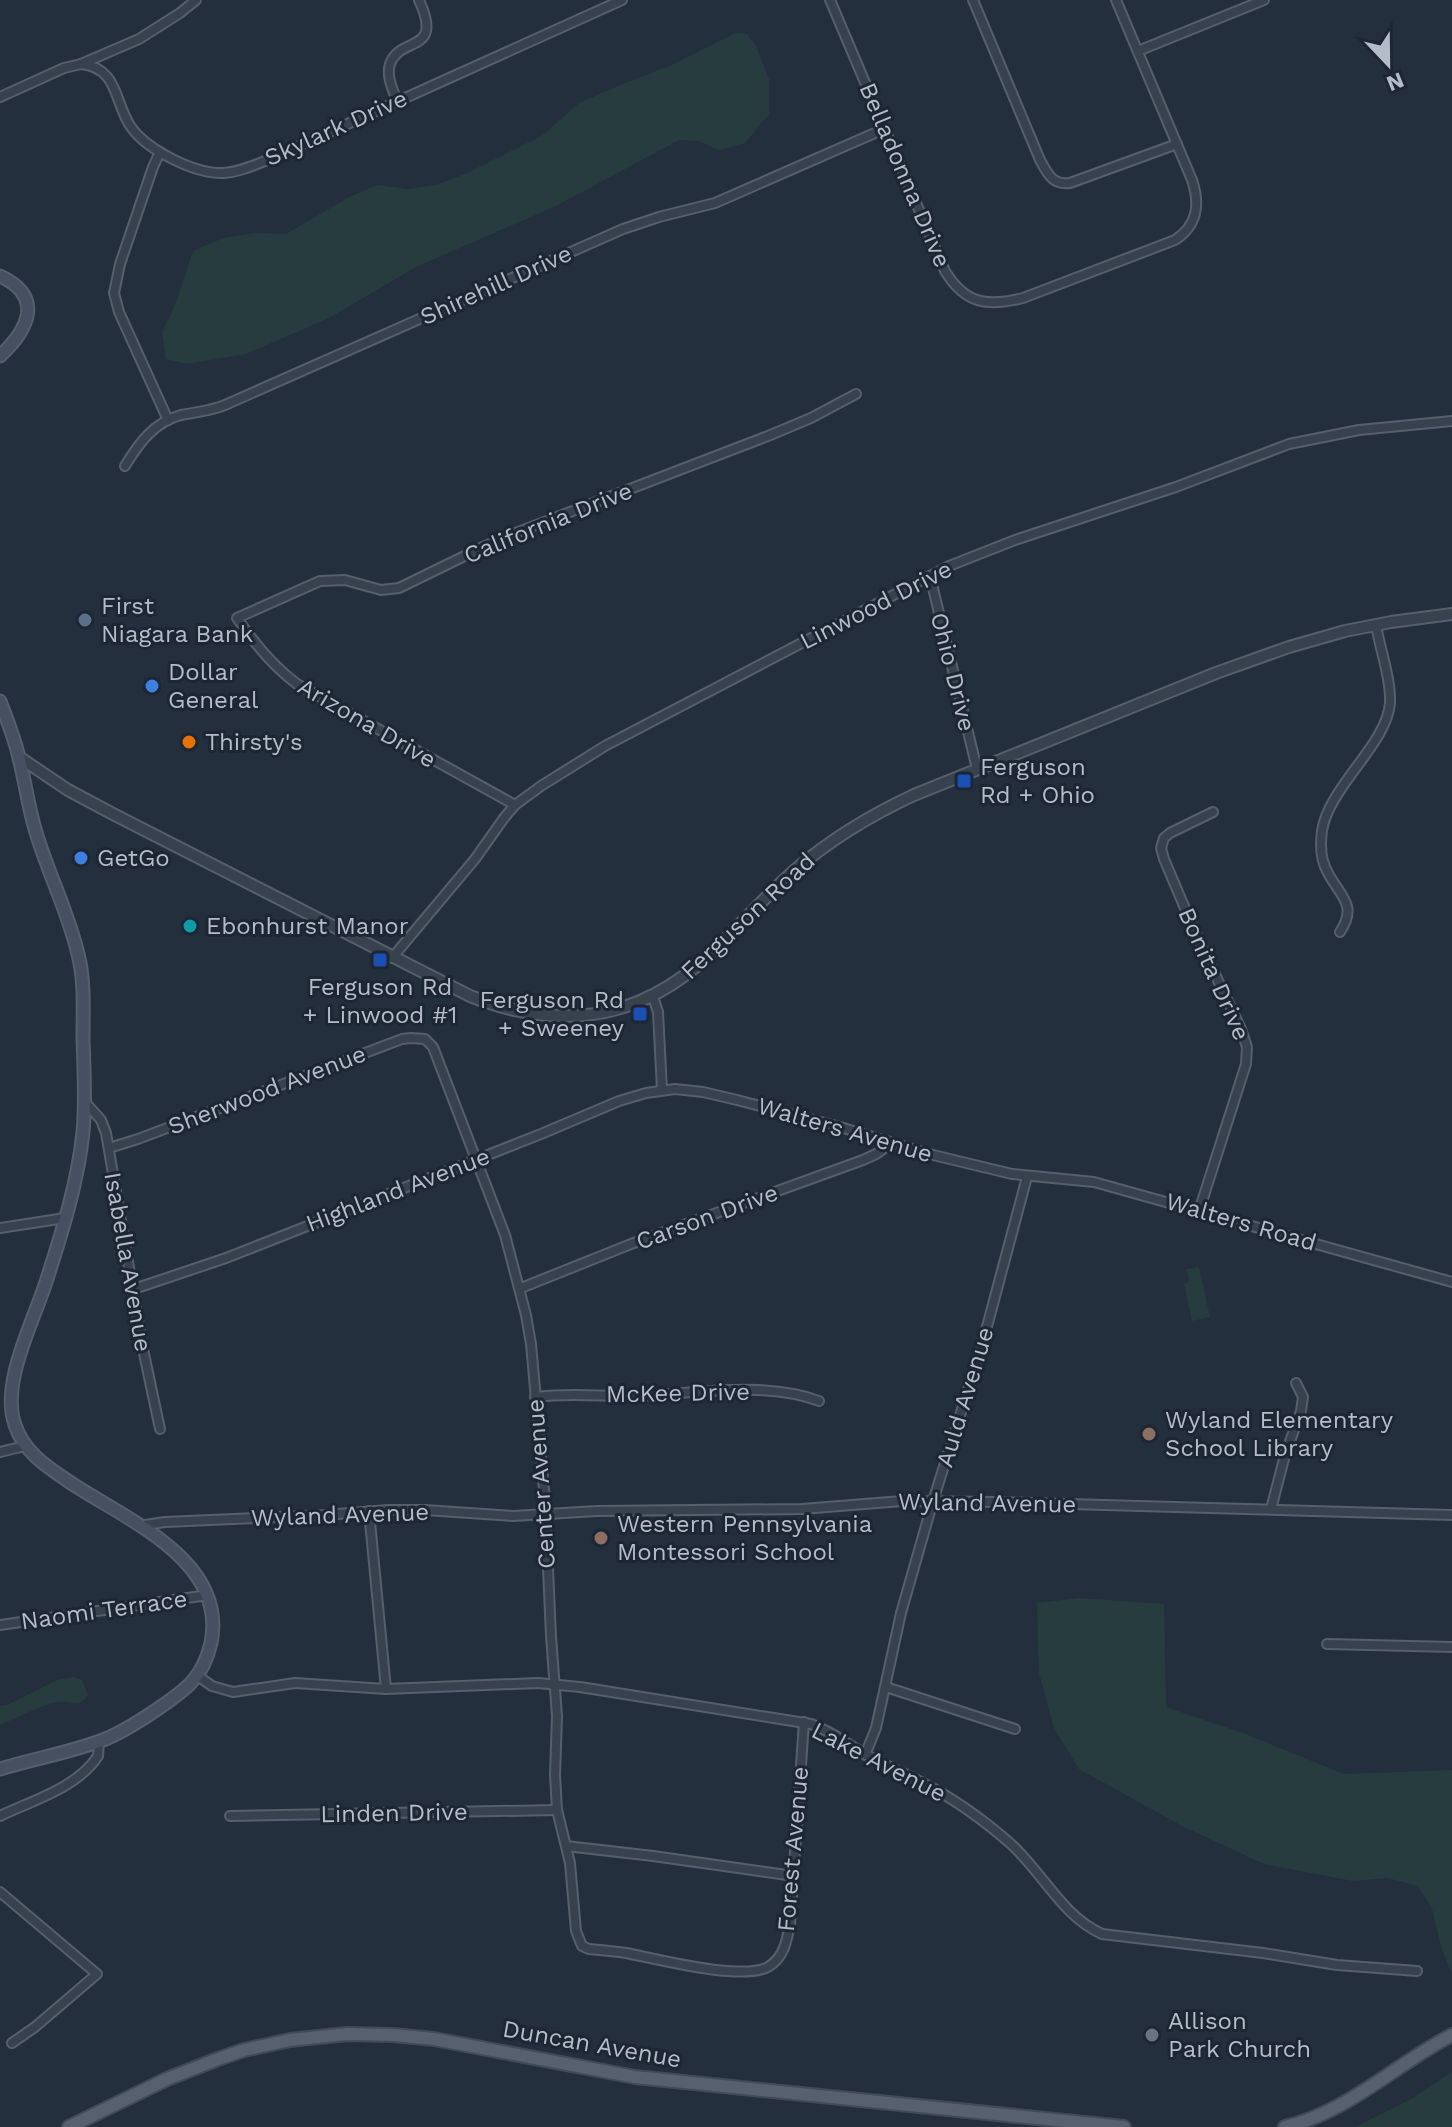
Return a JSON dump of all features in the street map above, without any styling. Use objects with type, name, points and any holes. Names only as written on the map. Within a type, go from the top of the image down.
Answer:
[{"type":"main road","points":[[0,276],[18,288],[28,315],[21,334],[0,356]]},
{"type":"main road","points":[[0,701],[19,757],[36,833],[79,955],[84,1101],[81,1151],[65,1218],[12,1385],[11,1413],[25,1446],[50,1469],[161,1539],[185,1561],[208,1595],[212,1614],[212,1638],[205,1663],[185,1689],[120,1732],[99,1741],[0,1769]]},
{"type":"main road","name":"Duncan Avenue","points":[[69,2127],[167,2079],[244,2050],[290,2040],[347,2034],[434,2039],[635,2077],[1124,2127]]},
{"type":"main road","points":[[1285,2127],[1323,2115],[1452,2035]]},
{"type":"street","points":[[0,97],[139,39],[196,0]]},
{"type":"street","points":[[397,101],[389,79],[390,64],[400,52],[422,39],[426,33],[427,19],[419,0]]},
{"type":"street","name":"Skylark Drive","points":[[81,64],[90,65],[110,80],[134,130],[160,152],[206,171],[234,172],[270,159],[622,0]]},
{"type":"street","name":"Belladonna Drive","points":[[830,0],[945,271],[965,295],[987,303],[1023,298],[1167,243],[1187,231],[1197,210],[1197,196],[1177,144],[1116,0]]},
{"type":"street","points":[[973,0],[1040,160],[1053,180],[1070,183],[1177,144]]},
{"type":"street","points":[[1138,51],[1264,0]]},
{"type":"street","name":"Shirehill Drive","points":[[125,466],[156,426],[168,420],[225,405],[623,229],[715,203],[884,129]]},
{"type":"street","points":[[160,152],[120,264],[114,293],[119,312],[168,420]]},
{"type":"street","name":"California Drive","points":[[237,618],[320,581],[345,580],[381,590],[399,588],[507,537],[768,436],[856,394]]},
{"type":"street","name":"Linwood Drive","points":[[392,958],[515,805],[541,786],[605,746],[930,576],[993,548],[1176,487],[1289,444],[1346,432],[1452,421]]},
{"type":"street","name":"Ohio Drive","points":[[930,576],[977,769]]},
{"type":"street","name":"Ferguson Road","points":[[19,757],[68,790],[470,996],[532,1015],[591,1015],[653,997],[678,981],[709,955],[765,897],[821,849],[885,809],[977,769],[1264,656],[1376,625],[1452,614]]},
{"type":"street","name":"Arizona Drive","points":[[237,618],[259,648],[297,684],[515,805]]},
{"type":"street","points":[[1340,932],[1349,912],[1326,870],[1321,839],[1327,812],[1388,713],[1389,689],[1376,625]]},
{"type":"street","name":"Bonita Drive","points":[[1199,1211],[1246,1064],[1247,1047],[1177,890],[1161,845],[1164,838],[1177,828],[1213,812]]},
{"type":"street","points":[[653,997],[658,1012],[662,1090]]},
{"type":"street","name":"Sherwood Avenue","points":[[109,1148],[383,1046],[411,1038],[425,1039]]},
{"type":"street","name":"Center Avenue","points":[[425,1039],[433,1047],[440,1063],[505,1235],[521,1288],[531,1344],[556,1685],[557,1810],[570,1863],[577,1938],[582,1946],[589,1949],[718,1969],[744,1971],[766,1968]]},
{"type":"street","name":"Walters Avenue","points":[[662,1090],[689,1090],[716,1095],[929,1154],[1027,1177]]},
{"type":"street","name":"Highland Avenue","points":[[134,1289],[226,1258],[619,1101],[662,1090]]},
{"type":"street","name":"Isabella Avenue","points":[[84,1101],[101,1120],[109,1148],[143,1349],[160,1429]]},
{"type":"street","name":"Carson Drive","points":[[521,1288],[631,1244],[863,1160],[892,1143]]},
{"type":"street","name":"Walters Road","points":[[1027,1177],[1094,1182],[1452,1282]]},
{"type":"street","name":"Auld Avenue","points":[[865,1755],[873,1738],[886,1687],[901,1613],[981,1349],[1027,1177]]},
{"type":"street","points":[[0,1228],[65,1218]]},
{"type":"street","points":[[1271,1509],[1285,1455],[1301,1411],[1303,1397],[1296,1383]]},
{"type":"street","name":"McKee Drive","points":[[535,1397],[787,1391],[819,1401]]},
{"type":"street","points":[[0,1452],[25,1446]]},
{"type":"street","name":"Wyland Avenue","points":[[139,1526],[369,1511],[425,1510],[513,1516],[667,1509],[802,1509],[933,1501],[1452,1515]]},
{"type":"street","points":[[369,1511],[386,1689]]},
{"type":"street","name":"Naomi Terrace","points":[[0,1625],[208,1595]]},
{"type":"street","points":[[1327,1644],[1452,1647]]},
{"type":"street","name":"Lake Avenue","points":[[198,1676],[226,1692],[295,1683],[386,1689],[538,1683],[804,1722],[820,1727],[865,1755],[936,1789],[981,1820],[1023,1856],[1074,1916],[1102,1934],[1337,1965],[1417,1971]]},
{"type":"street","points":[[886,1687],[1015,1729]]},
{"type":"street","name":"Forest Avenue","points":[[766,1968],[777,1960],[788,1938],[804,1722]]},
{"type":"street","points":[[0,1816],[66,1785],[80,1775],[96,1760],[99,1741]]},
{"type":"street","name":"Linden Drive","points":[[230,1816],[557,1810]]},
{"type":"street","points":[[566,1846],[794,1876]]},
{"type":"street","points":[[0,1892],[97,1974],[75,1995],[12,2043]]},
{"type":"green space","points":[[736,33],[747,34],[756,46],[769,79],[769,114],[745,143],[719,150],[699,141],[679,140],[556,206],[416,267],[329,318],[246,354],[187,364],[166,359],[162,332],[176,303],[193,251],[223,238],[255,233],[286,234],[349,197],[378,185],[407,189],[436,185],[467,173],[543,135],[579,103],[674,64]]},
{"type":"green space","points":[[1199,1267],[1210,1317],[1192,1321],[1184,1284],[1189,1282],[1187,1269]]},
{"type":"green space","points":[[1079,1598],[1164,1604],[1166,1707],[1243,1733],[1344,1774],[1452,1770],[1452,1974],[1442,1950],[1432,1909],[1418,1886],[1387,1878],[1353,1881],[1264,1864],[1182,1826],[1079,1769],[1054,1728],[1039,1673],[1037,1603]]},
{"type":"green space","points":[[74,1677],[82,1680],[88,1695],[81,1702],[51,1703],[0,1725],[0,1706],[57,1680]]},
{"type":"green space","points":[[1452,2072],[1452,2127],[1355,2127],[1413,2098]]},
{"type":"place","name":"First Niagara Bank","points":[[85,620]]},
{"type":"place","name":"Dollar General","points":[[152,686]]},
{"type":"place","name":"Thirsty's","points":[[189,742]]},
{"type":"place","name":"Ferguson Rd + Ohio","points":[[964,781]]},
{"type":"place","name":"GetGo","points":[[81,858]]},
{"type":"place","name":"Ebonhurst Manor","points":[[190,926]]},
{"type":"place","name":"Ferguson Rd + Linwood #1","points":[[380,960]]},
{"type":"place","name":"Ferguson Rd + Sweeney","points":[[640,1014]]},
{"type":"place","name":"Wyland Elementary School Library","points":[[1149,1434]]},
{"type":"place","name":"Western Pennsylvania Montessori School","points":[[601,1538]]},
{"type":"place","name":"Allison Park Church","points":[[1152,2035]]}]
